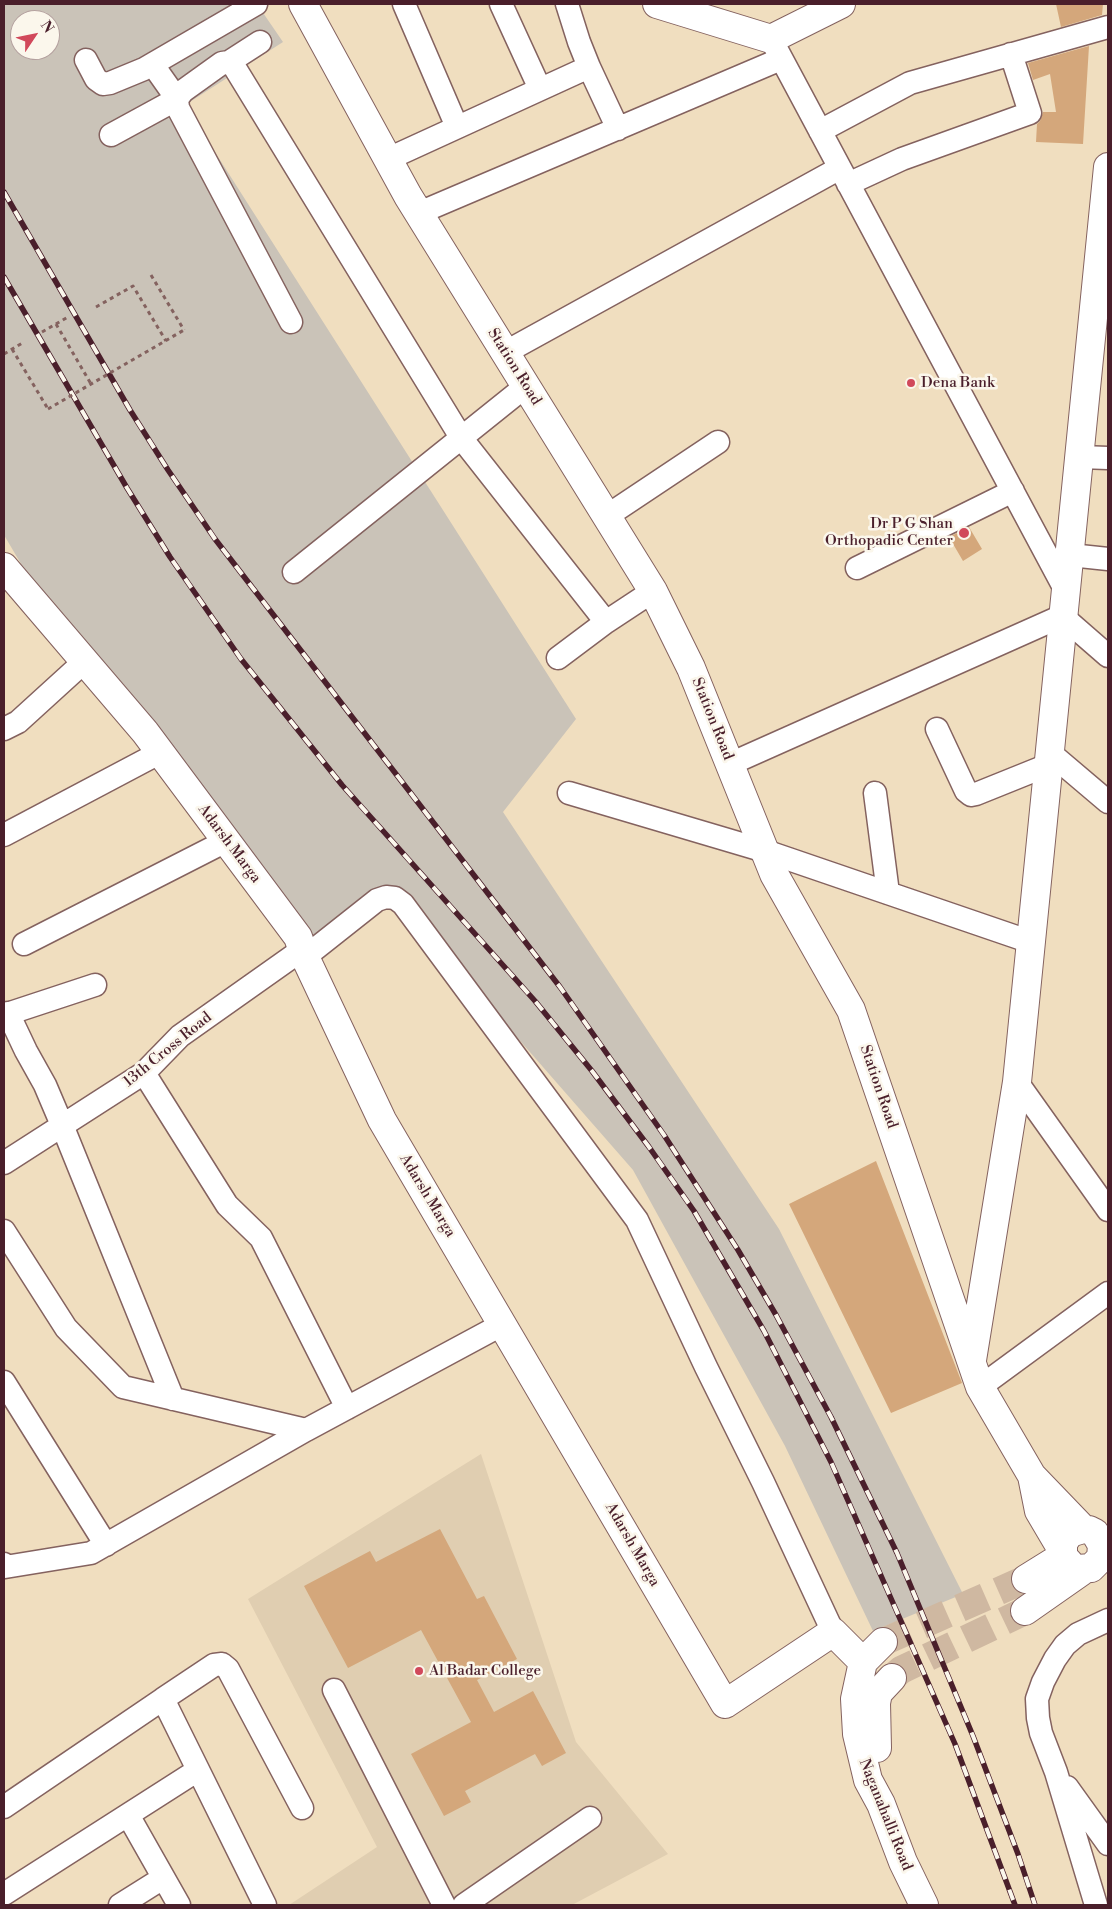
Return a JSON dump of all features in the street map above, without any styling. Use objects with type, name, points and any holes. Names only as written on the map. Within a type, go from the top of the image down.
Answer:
[{"type":"main road","name":"Station Road","points":[[303,4],[419,213],[653,591],[692,668],[774,874],[851,1010],[976,1376],[1032,1476],[1040,1511],[1088,1548]]},
{"type":"main road","points":[[657,4],[776,49],[841,4]]},
{"type":"main road","points":[[976,1376],[1017,1082],[1064,603],[1080,457],[1103,283],[1108,167]]},
{"type":"main road","name":"Adarsh Marga","points":[[6,572],[161,752],[298,937],[382,1120],[725,1704],[832,1632]]},
{"type":"main road","points":[[1026,1579],[1088,1548]]},
{"type":"main road","points":[[1025,1611],[1088,1548]]},
{"type":"main road","points":[[832,1632],[863,1662],[883,1642]]},
{"type":"main road","name":"Naganahalli Road","points":[[863,1662],[855,1699],[857,1734],[864,1767],[881,1804],[903,1862],[924,1905]]},
{"type":"main road","points":[[881,1804],[883,1787],[876,1738],[875,1713],[878,1693],[892,1678]]},
{"type":"street","points":[[86,60],[96,79],[104,84],[144,70],[256,4]]},
{"type":"street","points":[[404,4],[457,127]]},
{"type":"street","points":[[501,4],[540,89]]},
{"type":"street","points":[[567,4],[589,67],[618,128]]},
{"type":"street","points":[[820,131],[910,82],[1108,27]]},
{"type":"street","points":[[111,135],[177,99],[183,91],[222,63],[229,62],[260,42]]},
{"type":"street","points":[[419,213],[618,128],[776,49],[1013,491],[1064,603],[1108,656]]},
{"type":"street","points":[[506,352],[844,176],[902,159],[1030,113],[1011,54]]},
{"type":"street","points":[[229,62],[235,68],[462,439],[606,622]]},
{"type":"street","points":[[153,65],[177,99],[178,108],[290,322]]},
{"type":"street","points":[[388,158],[589,67]]},
{"type":"street","points":[[294,572],[526,386]]},
{"type":"street","points":[[607,516],[718,442]]},
{"type":"street","points":[[1080,457],[1108,458]]},
{"type":"street","points":[[857,568],[1013,491]]},
{"type":"street","points":[[1070,555],[1108,559]]},
{"type":"street","points":[[558,658],[606,622],[653,591]]},
{"type":"street","points":[[730,764],[1064,603]]},
{"type":"street","points":[[4,729],[18,722],[85,662]]},
{"type":"street","points":[[937,729],[966,791],[971,795],[1049,758],[1108,802]]},
{"type":"street","points":[[4,835],[161,752]]},
{"type":"street","points":[[874,792],[888,893]]},
{"type":"street","points":[[568,793],[765,850],[1031,942]]},
{"type":"street","points":[[24,944],[226,841]]},
{"type":"street","name":"13th Cross Road","points":[[4,1163],[144,1073],[180,1036],[304,953],[378,900],[386,897],[395,898],[403,904],[637,1220],[706,1367],[763,1482],[832,1632]]},
{"type":"street","points":[[95,985],[6,1014],[45,1085],[173,1399]]},
{"type":"street","points":[[144,1073],[226,1205],[261,1238],[347,1408]]},
{"type":"street","points":[[1017,1082],[1108,1210]]},
{"type":"street","points":[[4,1231],[66,1328],[122,1387],[306,1430]]},
{"type":"street","points":[[976,1376],[1108,1293]]},
{"type":"street","points":[[4,1564],[5,1566],[91,1553],[306,1430],[503,1324]]},
{"type":"street","points":[[4,1382],[106,1545]]},
{"type":"street","points":[[1096,1905],[1056,1772],[1041,1733],[1037,1699],[1043,1682],[1065,1645],[1078,1634],[1108,1620]]},
{"type":"street","points":[[4,1807],[214,1665],[222,1664],[228,1668],[302,1808]]},
{"type":"street","points":[[334,1690],[444,1905]]},
{"type":"street","points":[[163,1699],[265,1905]]},
{"type":"street","points":[[4,1894],[198,1770]]},
{"type":"street","points":[[1056,1772],[1105,1834]]},
{"type":"street","points":[[128,1815],[179,1905]]},
{"type":"street","points":[[464,1905],[590,1818]]},
{"type":"street","points":[[120,1905],[163,1878]]},
{"type":"path","points":[[12,349],[48,409],[184,330],[151,276]]},
{"type":"path","points":[[96,308],[133,286],[166,340]]},
{"type":"path","points":[[42,332],[68,317]]},
{"type":"path","points":[[56,324],[91,384]]},
{"type":"path","points":[[4,354],[24,342]]},
{"type":"shaded area","points":[[4,4],[257,4],[283,42],[185,105],[576,719],[503,812],[779,1229],[963,1594],[873,1631],[785,1446],[633,1170],[397,900],[317,940],[99,660],[37,591],[4,535]]},
{"type":"shaded area","name":"Al Badar College","points":[[481,1454],[576,1742],[668,1854],[572,1905],[289,1905],[377,1847],[248,1599]]},
{"type":"building","points":[[1056,4],[1103,4],[1102,15],[1061,27]]},
{"type":"building","points":[[1089,46],[1083,144],[1036,142],[1037,124],[1043,112],[1056,112],[1050,74],[1033,80],[1028,63]]},
{"type":"building","points":[[969,527],[982,549],[963,561],[949,537]]},
{"type":"building","points":[[876,1161],[962,1383],[891,1413],[789,1204]]},
{"type":"building","points":[[440,1529],[477,1599],[484,1596],[517,1659],[477,1680],[494,1712],[533,1691],[566,1753],[542,1766],[535,1754],[465,1791],[471,1802],[444,1816],[411,1754],[471,1722],[421,1630],[348,1668],[304,1586],[370,1551],[376,1562]]},
{"type":"tunnel","points":[[883,1642],[1026,1579]]},
{"type":"tunnel","points":[[892,1678],[901,1670],[1025,1611]]},
{"type":"railway","points":[[4,192],[130,410],[215,539],[560,987],[664,1135],[738,1250],[776,1315],[831,1417],[897,1553],[973,1736],[1018,1854],[1035,1905]]},
{"type":"railway","points":[[4,277],[127,488],[170,557],[241,659],[342,785],[535,1001],[592,1071],[694,1211],[764,1331],[831,1462],[955,1744],[1015,1905]]},
{"type":"place","name":"Dena Bank","points":[[911,383]]},
{"type":"place","name":"Dr P G Shan Orthopadic Center","points":[[964,533]]},
{"type":"place","name":"Al Badar College","points":[[419,1671]]}]
